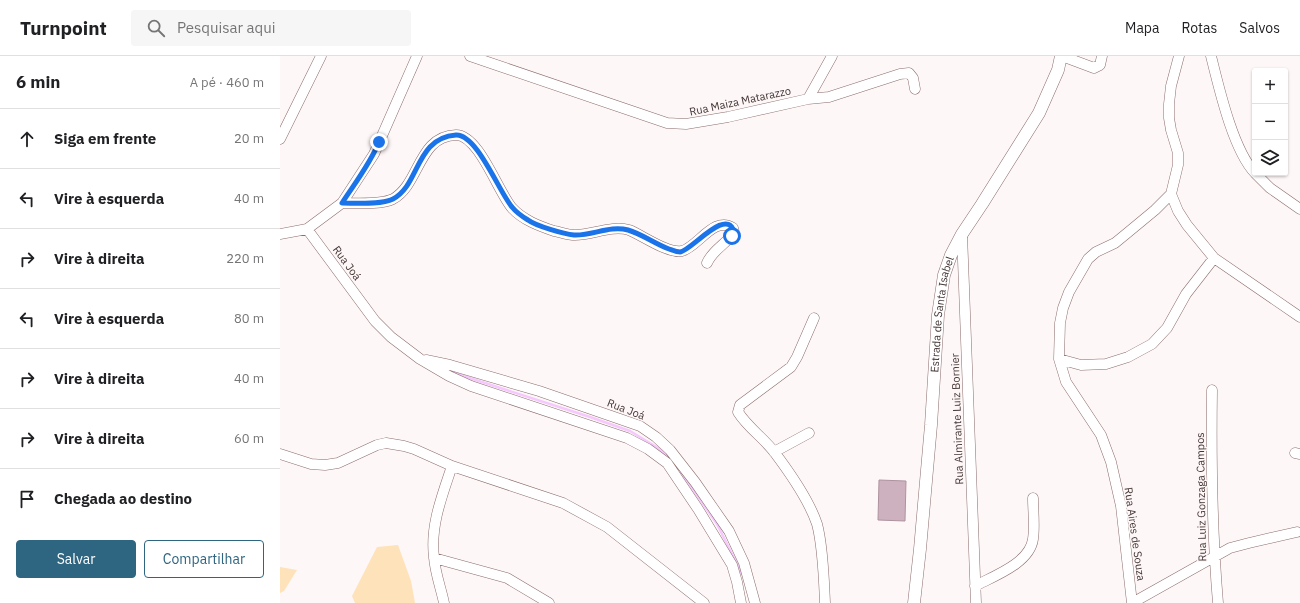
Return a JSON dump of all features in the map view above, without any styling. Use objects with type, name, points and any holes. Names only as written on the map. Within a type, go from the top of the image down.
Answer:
[{"type":"main road","name":"Estrada de Santa Isabel","points":[[914,603],[931,425],[938,315],[944,275],[951,255],[962,234],[1039,113],[1058,70],[1062,56]]},
{"type":"street","points":[[280,139],[322,56]]},
{"type":"street","points":[[280,234],[307,229],[342,203],[374,154],[417,56]]},
{"type":"street","name":"Rua Maiza Matarazzo","points":[[470,56],[667,123],[686,124],[728,117],[808,98],[829,97],[900,74],[909,73],[913,78],[915,89]]},
{"type":"street","points":[[808,98],[832,56]]},
{"type":"street","points":[[1062,56],[1094,68],[1100,65],[1102,56]]},
{"type":"street","points":[[1179,56],[1171,86],[1169,104],[1171,130],[1178,153],[1178,165],[1171,194],[1178,211],[1187,225],[1214,258],[1300,317]]},
{"type":"street","points":[[1211,56],[1223,101],[1238,146],[1252,170]]},
{"type":"street","points":[[342,203],[383,202],[393,199],[402,192],[426,151],[435,142],[444,137],[458,135],[470,141],[479,152],[512,207],[530,222],[554,231],[574,235],[615,229],[628,230],[670,250],[681,252],[689,248],[709,231],[721,225],[729,225],[733,228],[734,232],[725,243],[710,256],[707,263]]},
{"type":"street","points":[[1258,176],[1270,188],[1300,209]]},
{"type":"street","name":"Rua Aires de Souza","points":[[1132,603],[1121,506],[1111,462],[1101,435],[1066,382],[1059,359],[1060,323],[1063,308],[1069,292],[1088,259],[1096,252],[1114,243],[1126,234],[1155,210],[1171,194]]},
{"type":"street","name":"Rua Joá","points":[[307,229],[375,321],[391,337],[420,359],[449,376],[471,386],[628,438],[648,449],[667,463],[732,565],[741,603]]},
{"type":"street","name":"Rua Almirante Luiz Bornier","points":[[962,234],[976,603]]},
{"type":"street","points":[[1059,359],[1081,365],[1106,364],[1128,357],[1152,344],[1167,328],[1186,294],[1214,258]]},
{"type":"street","points":[[814,318],[797,358],[791,366],[740,405],[738,412],[744,421],[774,452],[812,511],[817,524],[820,539],[825,603]]},
{"type":"street","name":"Rua Joá","points":[[420,359],[450,364],[539,391],[640,426],[656,437],[670,450],[695,482],[729,531],[744,564],[755,603]]},
{"type":"street","name":"Rua Luiz Gonzaga Campos","points":[[1212,390],[1211,470],[1214,556],[1218,603]]},
{"type":"street","points":[[774,452],[809,433]]},
{"type":"street","points":[[280,454],[311,464],[324,466],[338,463],[377,445],[386,443],[393,443],[414,449],[452,466],[563,503],[607,527],[704,603]]},
{"type":"street","points":[[444,603],[434,558],[433,544],[436,518],[452,466]]},
{"type":"street","points":[[975,586],[1015,564],[1028,552],[1033,538],[1033,498]]},
{"type":"street","points":[[1132,603],[1214,556],[1236,546],[1296,532]]},
{"type":"street","points":[[434,558],[507,578],[534,598],[549,603]]},
{"type":"shaded area","points":[[398,545],[411,581],[415,603],[355,603],[352,596],[377,547]]},
{"type":"shaded area","points":[[280,567],[297,570],[284,591],[280,593]]},
{"type":"building","points":[[879,480],[906,481],[905,521],[878,520]]},
{"type":"waterway","points":[[451,372],[630,431],[658,448],[673,461]]},
{"type":"waterway","points":[[681,472],[717,524],[742,574]]},
{"type":"route","points":[[379,142],[368,166],[356,180],[342,203],[383,202],[393,199],[402,192],[410,181],[426,151],[435,142],[444,137],[458,135],[470,141],[479,152],[512,207],[530,222],[554,231],[574,235],[615,229],[628,230],[670,250],[681,252],[689,248],[709,231],[721,225],[729,225],[733,228],[734,232],[732,236]]}]
